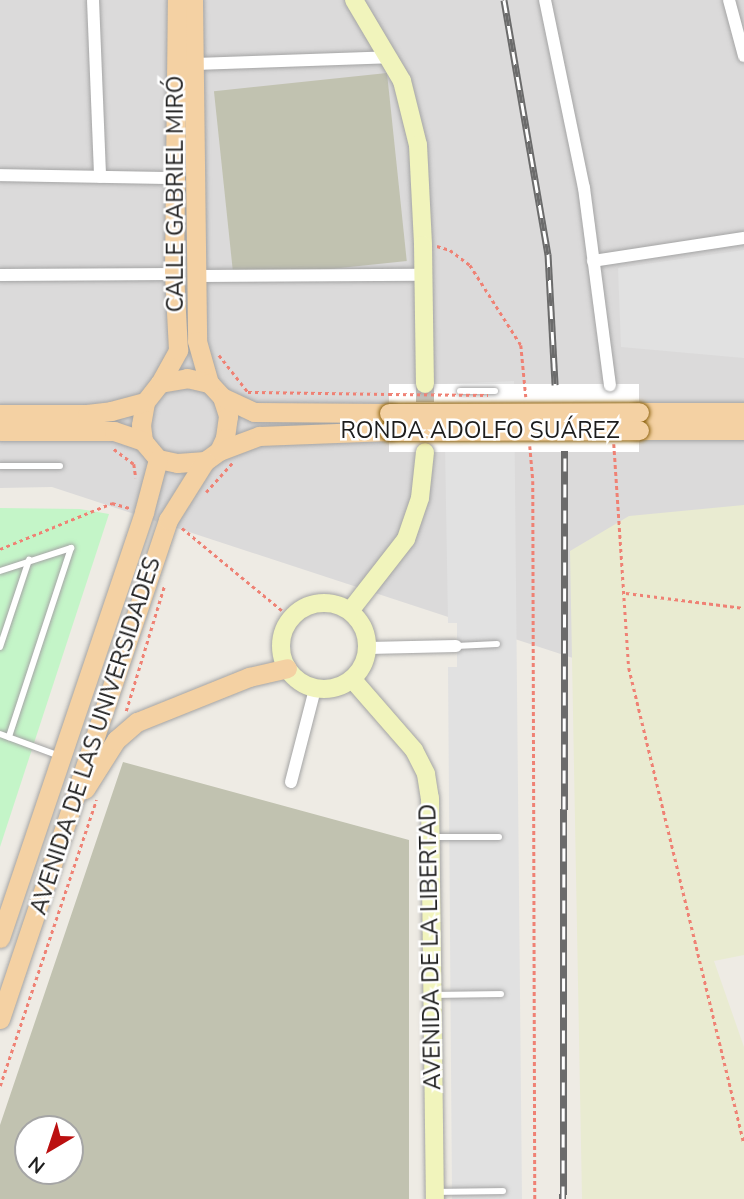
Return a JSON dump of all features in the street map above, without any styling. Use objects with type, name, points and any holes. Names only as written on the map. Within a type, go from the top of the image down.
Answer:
[{"type":"main road","name":"CALLE GABRIEL MIRÓ","points":[[160,383],[178,350],[174,274],[177,0]]},
{"type":"main road","name":"CALLE GABRIEL MIRÓ","points":[[193,0],[199,347],[215,390]]},
{"type":"main road","points":[[354,0],[390,57],[412,113],[418,145],[424,245],[425,384]]},
{"type":"main road","points":[[187,378],[215,390],[228,416],[212,456],[177,463],[158,459],[144,441],[141,425],[145,402],[160,383],[187,378]]},
{"type":"main road","name":"RONDA ADOLFO SUÁREZ","points":[[215,390],[254,411],[639,421],[744,430]]},
{"type":"main road","points":[[0,414],[87,414],[145,402]]},
{"type":"main road","name":"RONDA ADOLFO SUÁREZ","points":[[639,421],[744,412]]},
{"type":"main road","name":"RONDA ADOLFO SUÁREZ","points":[[212,456],[259,436],[389,413]]},
{"type":"main road","points":[[0,431],[114,430],[144,441]]},
{"type":"main road","points":[[350,611],[407,538],[420,498],[425,452]]},
{"type":"main road","name":"AVENIDA DE LAS UNIVERSIDADES","points":[[0,1019],[168,520],[212,456]]},
{"type":"main road","name":"AVENIDA DE LAS UNIVERSIDADES","points":[[0,938],[144,512],[158,459]]},
{"type":"main road","points":[[319,603],[335,604],[350,611],[363,628],[368,648],[361,670],[353,680],[328,690],[315,689],[294,678],[287,668],[281,642],[291,618],[304,608],[319,603]]},
{"type":"main road","points":[[73,807],[116,740],[137,722],[249,677],[287,668]]},
{"type":"main road","name":"AVENIDA DE LA LIBERTAD","points":[[353,680],[414,750],[426,774],[431,838],[435,1196]]},
{"type":"street","points":[[93,0],[100,177]]},
{"type":"street","points":[[545,0],[584,188],[610,385]]},
{"type":"street","points":[[729,0],[744,56]]},
{"type":"street","points":[[194,64],[390,57]]},
{"type":"street","points":[[0,174],[175,178]]},
{"type":"street","points":[[593,261],[744,238]]},
{"type":"street","points":[[0,275],[174,274]]},
{"type":"street","points":[[197,276],[423,275]]},
{"type":"street","points":[[368,648],[456,646]]},
{"type":"street","points":[[291,782],[315,689]]},
{"type":"lane","points":[[460,391],[495,390]]},
{"type":"lane","points":[[0,466],[60,466]]},
{"type":"lane","points":[[0,571],[71,548],[9,737]]},
{"type":"lane","points":[[0,647],[29,560]]},
{"type":"lane","points":[[456,646],[497,645]]},
{"type":"lane","points":[[0,734],[62,758]]},
{"type":"lane","points":[[431,838],[499,836]]},
{"type":"lane","points":[[432,995],[501,995]]},
{"type":"lane","points":[[435,1196],[503,1191]]},
{"type":"path","points":[[424,245],[450,250],[470,265],[521,345],[526,406]]},
{"type":"path","points":[[199,347],[212,346],[247,391],[389,413]]},
{"type":"path","points":[[614,435],[629,668],[744,1142]]},
{"type":"path","points":[[530,443],[533,481],[535,1199]]},
{"type":"path","points":[[113,448],[134,464],[136,485]]},
{"type":"path","points":[[0,549],[112,503],[127,507],[123,519]]},
{"type":"path","points":[[183,529],[291,618]]},
{"type":"path","points":[[624,593],[744,608]]},
{"type":"shaded area","points":[[0,0],[744,0],[744,696],[631,677],[52,487],[0,488]]},
{"type":"shaded area","points":[[387,73],[407,261],[234,279],[214,91]]},
{"type":"shaded area","points":[[744,250],[744,358],[621,347],[618,268]]},
{"type":"shaded area","points":[[514,381],[522,1199],[452,1199],[448,667],[457,667],[457,623],[448,623],[444,384]]},
{"type":"shaded area","points":[[744,505],[744,955],[714,961],[744,1047],[744,1199],[582,1199],[570,551],[629,516]]},
{"type":"shaded area","points":[[123,762],[409,840],[409,1199],[0,1199],[0,1125]]},
{"type":"green space","points":[[0,508],[80,509],[109,514],[0,847]]},
{"type":"pier","points":[[389,384],[639,384],[639,452],[389,452]]},
{"type":"tunnel","points":[[425,384],[425,426]]},
{"type":"railway","points":[[504,0],[548,254],[555,385]]},
{"type":"railway","points":[[563,1199],[565,451]]}]
